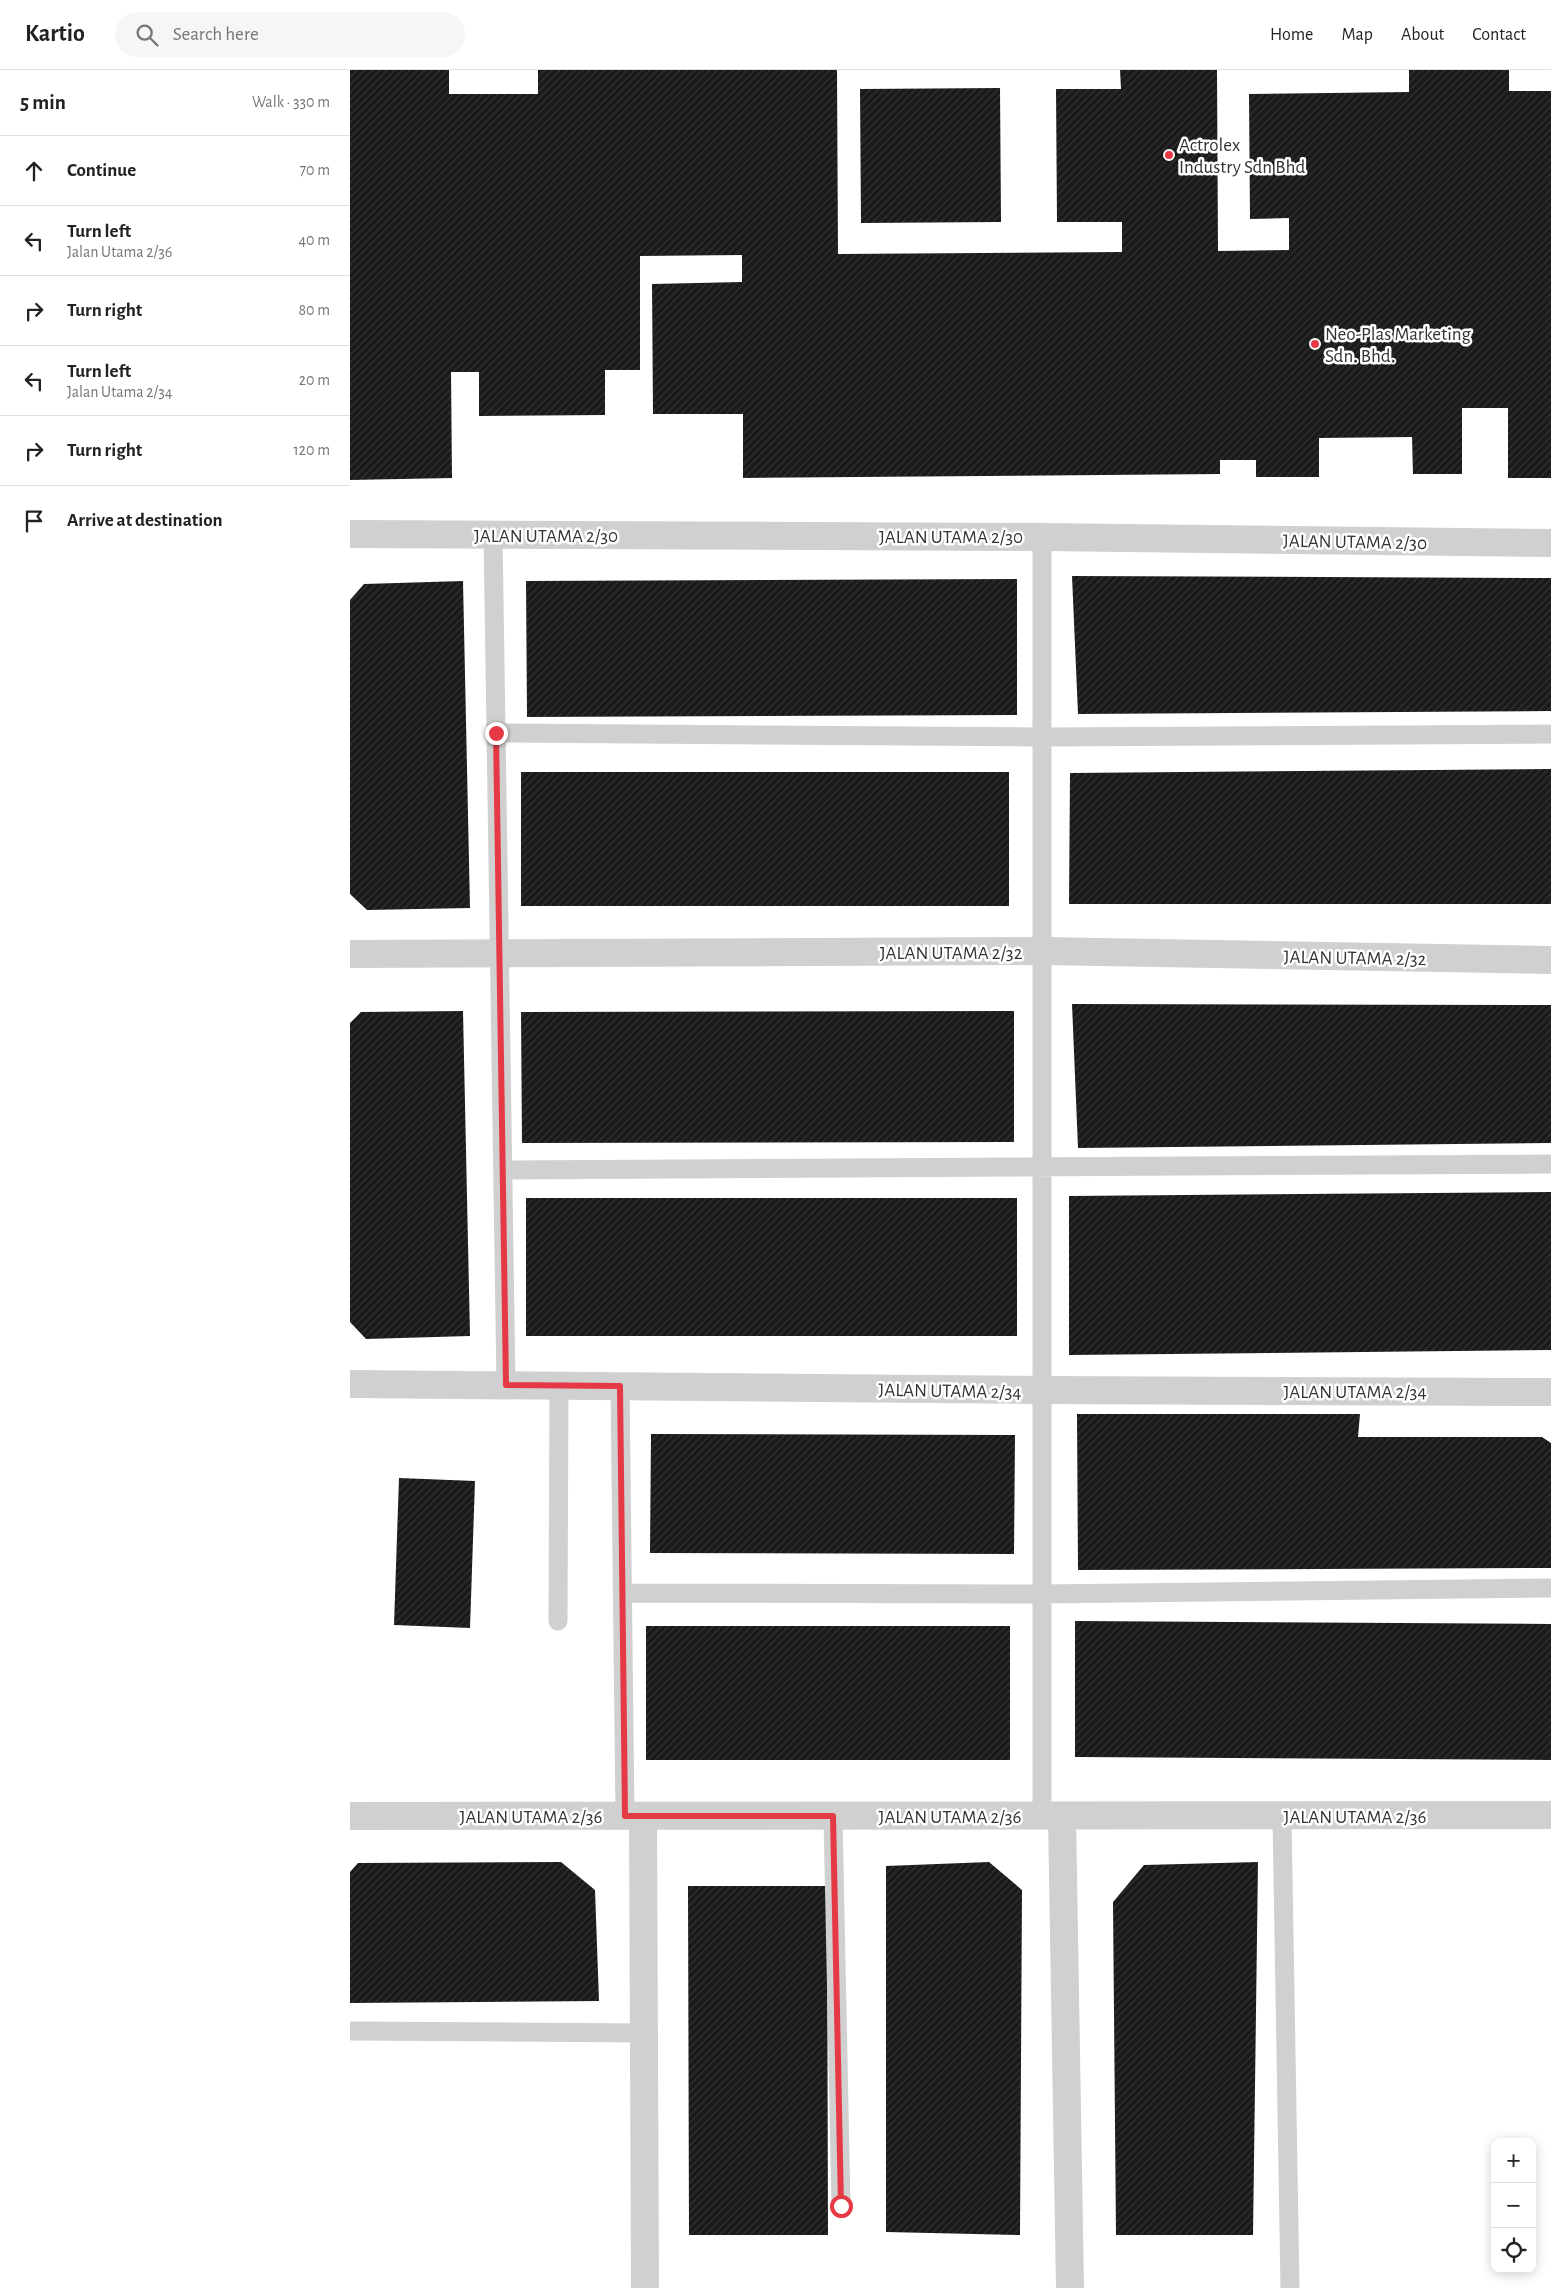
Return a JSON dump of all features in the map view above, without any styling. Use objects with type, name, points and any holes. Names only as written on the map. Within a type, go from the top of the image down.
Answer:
[{"type":"street","name":"JALAN UTAMA 2/30","points":[[350,534],[1042,537],[1551,543]]},
{"type":"street","name":"JALAN UTAMA 2/32","points":[[350,954],[1042,951],[1551,960]]},
{"type":"street","name":"JALAN UTAMA 2/34","points":[[350,1384],[1551,1392]]},
{"type":"street","name":"JALAN UTAMA 2/36","points":[[350,1816],[1282,1817],[1551,1815]]},
{"type":"street","points":[[634,1816],[644,2033],[645,2288]]},
{"type":"street","points":[[1052,1816],[1070,2288]]},
{"type":"lane","points":[[493,534],[506,1385]]},
{"type":"lane","points":[[1042,537],[1042,1594],[1052,1816]]},
{"type":"lane","points":[[496,733],[1042,737],[1551,734]]},
{"type":"lane","points":[[503,1170],[1551,1164]]},
{"type":"lane","points":[[558,1621],[559,1386]]},
{"type":"lane","points":[[620,1386],[623,1593],[634,1816]]},
{"type":"lane","points":[[623,1593],[1042,1594],[1551,1588]]},
{"type":"lane","points":[[833,1816],[841,2206]]},
{"type":"lane","points":[[1282,1817],[1290,2288]]},
{"type":"lane","points":[[350,2031],[644,2033]]},
{"type":"building","points":[[350,70],[449,70],[449,94],[538,94],[538,70],[837,70],[838,254],[1122,252],[1122,222],[1057,222],[1056,89],[1121,89],[1120,70],[1217,70],[1218,251],[1289,250],[1289,218],[1250,219],[1249,94],[1409,92],[1409,70],[1509,70],[1509,91],[1551,91],[1551,478],[1508,478],[1508,408],[1462,408],[1462,474],[1413,474],[1412,437],[1319,438],[1319,477],[1256,477],[1256,460],[1220,460],[1220,474],[743,478],[743,414],[653,414],[652,284],[742,282],[742,255],[640,256],[640,370],[605,370],[605,415],[479,416],[479,372],[451,372],[452,478],[350,480]]},
{"type":"building","points":[[1000,88],[1001,222],[861,223],[860,89]]},
{"type":"building","points":[[1072,576],[1551,578],[1551,711],[1078,714]]},
{"type":"building","points":[[1017,579],[1017,715],[527,717],[526,581]]},
{"type":"building","points":[[463,581],[470,908],[367,910],[350,894],[350,600],[364,584]]},
{"type":"building","points":[[1551,769],[1551,904],[1069,904],[1070,773]]},
{"type":"building","points":[[521,772],[1009,772],[1009,906],[521,906]]},
{"type":"building","points":[[1072,1004],[1551,1005],[1551,1143],[1078,1148]]},
{"type":"building","points":[[463,1011],[470,1336],[366,1339],[350,1322],[350,1023],[361,1012]]},
{"type":"building","points":[[1014,1011],[1014,1142],[522,1143],[521,1012]]},
{"type":"building","points":[[1551,1192],[1551,1350],[1069,1355],[1069,1196]]},
{"type":"building","points":[[526,1198],[1017,1198],[1017,1336],[526,1336]]},
{"type":"building","points":[[1077,1414],[1360,1414],[1358,1437],[1542,1437],[1551,1443],[1551,1568],[1078,1570]]},
{"type":"building","points":[[651,1434],[1015,1435],[1014,1554],[650,1553]]},
{"type":"building","points":[[399,1478],[475,1481],[470,1628],[394,1625]]},
{"type":"building","points":[[1075,1621],[1551,1624],[1551,1760],[1075,1757]]},
{"type":"building","points":[[646,1626],[1010,1626],[1010,1760],[646,1760]]},
{"type":"building","points":[[561,1862],[595,1890],[599,2001],[350,2003],[350,1872],[358,1863]]},
{"type":"building","points":[[989,1862],[1022,1890],[1020,2235],[886,2232],[886,1866]]},
{"type":"building","points":[[1258,1862],[1253,2235],[1116,2235],[1113,1902],[1144,1865]]},
{"type":"building","points":[[688,1886],[827,1886],[828,2235],[689,2235]]},
{"type":"place","name":"Actrolex Industry Sdn Bhd","points":[[1169,155]]},
{"type":"place","name":"Neo-Plas Marketing Sdn. Bhd.","points":[[1315,344]]},
{"type":"route","points":[[496,733],[506,1385],[620,1386],[625,1816],[833,1816],[841,2206]]}]
